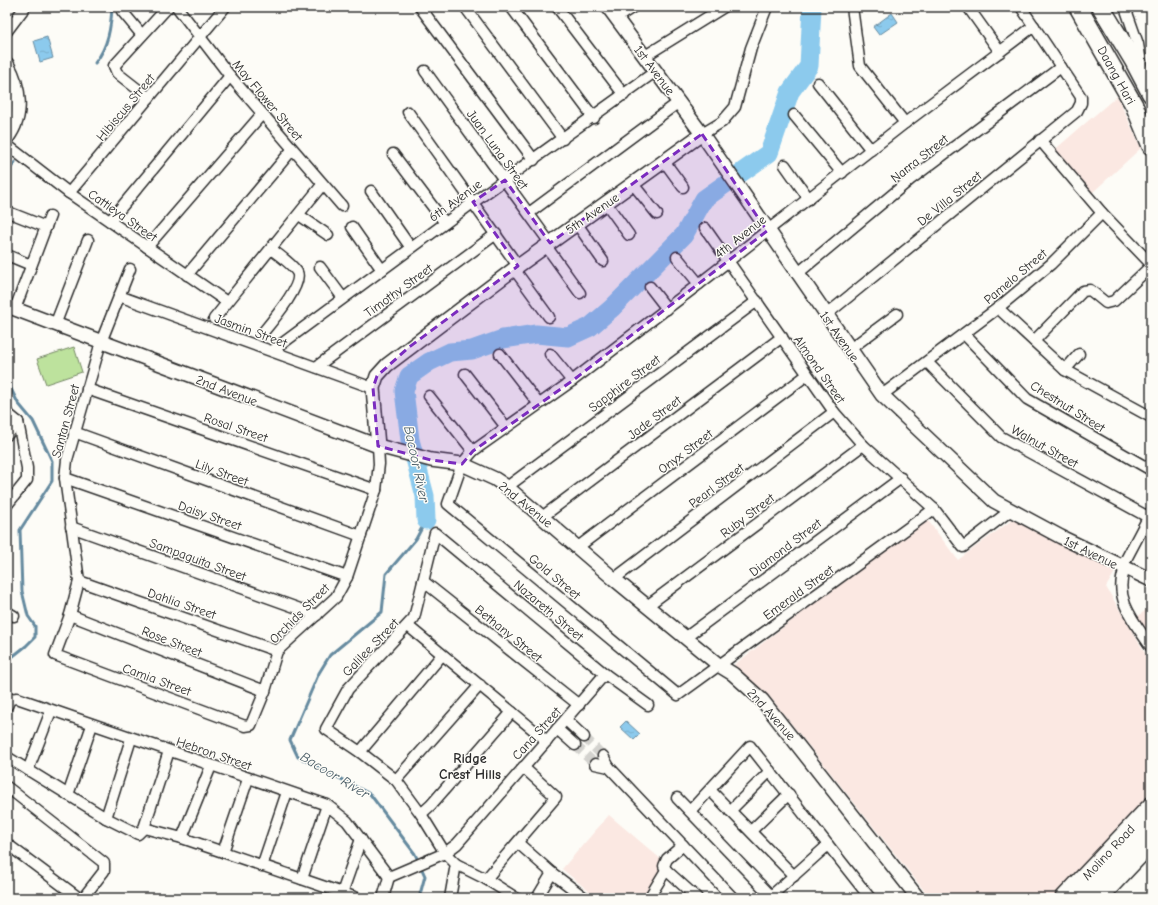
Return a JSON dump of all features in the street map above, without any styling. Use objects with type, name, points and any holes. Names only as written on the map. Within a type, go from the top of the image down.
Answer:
[{"type":"main road","name":"Daang Hari","points":[[1078,7],[1134,105],[1151,146]]},
{"type":"main road","name":"Daang Hari","points":[[1100,7],[1151,94]]},
{"type":"main road","points":[[1125,88],[1142,77]]},
{"type":"main road","name":"Molino Road","points":[[1064,898],[1151,806]]},
{"type":"main road","name":"Molino Road","points":[[1082,898],[1151,824]]},
{"type":"main road","name":"Molino Road","points":[[1093,898],[1151,835]]},
{"type":"main road","name":"Molino Road","points":[[1098,898],[1151,843]]},
{"type":"street","points":[[7,31],[25,7]]},
{"type":"street","points":[[149,98],[117,73],[114,66],[168,7]]},
{"type":"street","name":"May Flower Street","points":[[177,7],[230,76],[322,185],[342,206]]},
{"type":"street","name":"Hibiscus Street","points":[[69,193],[225,7]]},
{"type":"street","points":[[420,7],[534,160]]},
{"type":"street","points":[[465,7],[563,139]]},
{"type":"street","points":[[511,7],[594,118]]},
{"type":"street","points":[[557,7],[624,95]]},
{"type":"street","name":"1st Avenue","points":[[608,7],[702,134],[767,231],[882,395],[994,501],[1123,568],[1151,580]]},
{"type":"street","points":[[616,18],[633,7]]},
{"type":"street","points":[[645,56],[724,7]]},
{"type":"street","name":"5th Avenue","points":[[373,388],[378,376],[387,365],[516,267],[702,134],[722,122],[735,106],[751,48],[767,7]]},
{"type":"street","points":[[852,7],[860,66],[905,123]]},
{"type":"street","points":[[968,7],[1000,52]]},
{"type":"street","points":[[1021,7],[1061,67]]},
{"type":"street","points":[[1125,7],[1138,44],[1142,77]]},
{"type":"street","points":[[122,11],[142,35]]},
{"type":"street","name":"4th Avenue","points":[[462,464],[473,451],[538,403],[572,381],[667,309],[905,123],[1034,26]]},
{"type":"street","points":[[7,65],[17,86],[18,104],[12,132],[7,138]]},
{"type":"street","name":"De Villa Street","points":[[826,315],[1077,111],[1081,103],[1081,97],[1061,67]]},
{"type":"street","name":"Narra Street","points":[[797,274],[911,179],[1061,67]]},
{"type":"street","name":"Juan Luna Street","points":[[425,71],[529,213],[580,292]]},
{"type":"street","name":"6th Avenue","points":[[272,351],[473,202],[594,118],[656,71]]},
{"type":"street","points":[[110,221],[230,76]]},
{"type":"street","points":[[818,84],[871,150]]},
{"type":"street","points":[[529,213],[679,102]]},
{"type":"street","points":[[408,112],[496,234],[549,317]]},
{"type":"street","points":[[147,247],[262,114]]},
{"type":"street","points":[[794,114],[842,173]]},
{"type":"street","points":[[1034,341],[1083,291],[1090,290],[1106,303],[1114,301],[1151,265],[1102,213],[1040,140]]},
{"type":"street","name":"Cattleya Street","points":[[7,145],[69,193],[227,302]]},
{"type":"street","points":[[187,275],[292,150]]},
{"type":"street","points":[[392,154],[446,223]]},
{"type":"street","points":[[664,161],[683,187]]},
{"type":"street","points":[[785,164],[810,198]]},
{"type":"street","points":[[633,184],[657,214]]},
{"type":"street","points":[[214,319],[322,185]]},
{"type":"street","points":[[371,191],[411,248]]},
{"type":"street","points":[[606,203],[629,235]]},
{"type":"street","points":[[8,212],[46,227]]},
{"type":"street","name":"Pamelo Street","points":[[882,395],[998,308],[1051,264],[1102,213]]},
{"type":"street","points":[[299,215],[328,235]]},
{"type":"street","points":[[11,307],[31,265],[50,216]]},
{"type":"street","points":[[577,224],[603,261]]},
{"type":"street","points":[[352,227],[382,270]]},
{"type":"street","name":"Almond Street","points":[[705,228],[729,260],[834,412],[863,445],[934,509],[963,548],[1011,510]]},
{"type":"street","name":"Timothy Street","points":[[316,367],[496,234]]},
{"type":"street","points":[[55,325],[88,240]]},
{"type":"street","points":[[260,336],[284,306],[298,278],[296,271],[271,249]]},
{"type":"street","points":[[7,255],[31,265]]},
{"type":"street","points":[[677,257],[699,284]]},
{"type":"street","points":[[320,267],[343,298]]},
{"type":"street","name":"Santan Street","points":[[55,655],[70,615],[79,581],[65,478],[67,460],[101,342],[130,269]]},
{"type":"street","points":[[650,287],[667,309]]},
{"type":"street","name":"Jasmin Street","points":[[119,296],[373,388]]},
{"type":"street","name":"Sapphire Street","points":[[507,487],[757,301]]},
{"type":"street","name":"2nd Avenue","points":[[11,307],[382,448],[431,460],[462,464],[495,479],[507,487],[685,638],[720,666],[733,674],[762,700],[918,898]]},
{"type":"street","points":[[998,308],[1065,370],[1151,417]]},
{"type":"street","points":[[850,349],[897,314]]},
{"type":"street","name":"Chestnut Street","points":[[964,334],[1028,399],[1151,470]]},
{"type":"street","name":"Jade Street","points":[[542,517],[782,338]]},
{"type":"street","points":[[500,354],[538,403]]},
{"type":"street","points":[[550,354],[572,381]]},
{"type":"street","points":[[1065,370],[1079,354]]},
{"type":"street","name":"Walnut Street","points":[[927,362],[1001,437],[1150,515]]},
{"type":"street","points":[[465,374],[506,427]]},
{"type":"street","name":"Onyx Street","points":[[578,547],[807,375]]},
{"type":"street","points":[[373,388],[382,448]]},
{"type":"street","name":"Rosal Street","points":[[87,389],[376,490]]},
{"type":"street","points":[[429,396],[473,451]]},
{"type":"street","name":"Pearl Street","points":[[614,579],[834,412]]},
{"type":"street","points":[[7,413],[18,422],[27,468],[27,480],[7,505]]},
{"type":"street","points":[[7,435],[18,422]]},
{"type":"street","name":"Lily Street","points":[[74,432],[361,536]]},
{"type":"street","name":"Ruby Street","points":[[647,606],[863,445]]},
{"type":"street","name":"Orchids Street","points":[[249,726],[253,724],[277,651],[336,597],[347,577],[376,490],[382,448]]},
{"type":"street","name":"Gold Street","points":[[462,464],[448,504],[678,695]]},
{"type":"street","name":"Daisy Street","points":[[65,478],[347,577]]},
{"type":"street","name":"Diamond Street","points":[[685,638],[901,478]]},
{"type":"street","name":"Emerald Street","points":[[678,695],[720,666],[934,509]]},
{"type":"street","points":[[1150,515],[1123,568],[1121,577],[1123,603],[1151,647]]},
{"type":"street","name":"Sampaguita Street","points":[[71,527],[317,615]]},
{"type":"street","name":"Galilee Street","points":[[360,752],[326,729],[348,689],[414,618],[435,533]]},
{"type":"street","name":"Nazareth Street","points":[[435,533],[605,674],[648,705]]},
{"type":"street","name":"Dahlia Street","points":[[79,581],[277,651]]},
{"type":"street","name":"Bethany Street","points":[[423,581],[579,705]]},
{"type":"street","name":"Rose Street","points":[[70,615],[265,691]]},
{"type":"street","points":[[408,626],[546,741]]},
{"type":"street","name":"Camia Street","points":[[55,655],[249,726]]},
{"type":"street","points":[[442,655],[360,752],[396,780],[421,814],[445,853],[456,864],[486,879],[516,898]]},
{"type":"street","name":"Cana Street","points":[[389,877],[445,853],[457,844],[605,674]]},
{"type":"street","points":[[396,780],[480,685]]},
{"type":"street","name":"Hebron Street","points":[[7,706],[10,699],[14,697],[327,806],[347,820],[389,877]]},
{"type":"street","points":[[28,770],[51,711]]},
{"type":"street","points":[[421,814],[431,805],[512,712]]},
{"type":"street","points":[[566,720],[584,737]]},
{"type":"street","points":[[68,795],[92,725]]},
{"type":"street","points":[[557,729],[575,746]]},
{"type":"street","points":[[106,818],[131,739]]},
{"type":"street","points":[[690,811],[750,746],[870,898]]},
{"type":"street","points":[[7,757],[106,818],[138,834],[144,828],[169,751]]},
{"type":"street","points":[[603,756],[610,767],[733,898]]},
{"type":"street","points":[[595,764],[610,767]]},
{"type":"street","points":[[182,838],[211,766]]},
{"type":"street","points":[[486,879],[556,797],[523,767]]},
{"type":"street","points":[[730,810],[770,771]]},
{"type":"street","points":[[223,852],[248,779]]},
{"type":"street","points":[[7,787],[104,863],[104,871],[83,898]]},
{"type":"street","points":[[710,790],[794,876]]},
{"type":"street","points":[[262,866],[287,792]]},
{"type":"street","points":[[751,831],[789,794]]},
{"type":"street","points":[[677,798],[772,897],[828,845]]},
{"type":"street","points":[[302,879],[327,806]]},
{"type":"street","points":[[144,828],[182,838],[357,898]]},
{"type":"street","points":[[342,893],[361,839]]},
{"type":"street","points":[[518,843],[552,873],[585,898]]},
{"type":"street","points":[[7,844],[79,898]]},
{"type":"street","points":[[683,845],[667,859],[664,866],[666,870],[696,898]]},
{"type":"street","points":[[450,898],[456,864]]},
{"type":"street","points":[[650,898],[666,870]]},
{"type":"street","points":[[537,898],[552,873]]},
{"type":"street","points":[[383,898],[389,877]]},
{"type":"highlighted area","points":[[702,134],[767,231],[572,381],[473,451],[462,464],[431,460],[378,446],[373,388],[377,376],[408,348],[518,266],[473,202],[505,180],[550,243]]},
{"type":"shaded area","points":[[1117,96],[1141,148],[1092,193],[1052,152]]},
{"type":"shaded area","points":[[1016,517],[1115,572],[1106,587],[1151,663],[1151,793],[1052,898],[930,898],[770,697],[730,668],[926,518],[958,560]]},
{"type":"shaded area","points":[[1151,606],[1151,639],[1137,617]]},
{"type":"shaded area","points":[[609,815],[662,860],[654,884],[646,898],[597,898],[562,869]]},
{"type":"green space","points":[[74,347],[82,372],[46,384],[37,359]]},
{"type":"water","points":[[892,13],[898,22],[879,35],[873,27]]},
{"type":"water","points":[[47,37],[53,58],[40,62],[34,41]]},
{"type":"water","points":[[626,721],[640,734],[634,740],[620,727]]},
{"type":"waterway","points":[[95,63],[106,44],[111,22],[112,7]]},
{"type":"waterway","name":"Bacoor River","points":[[426,520],[425,496],[410,440],[404,391],[409,376],[429,362],[450,352],[472,350],[503,339],[536,334],[568,337],[590,327],[612,308],[684,235],[704,199],[769,153],[790,92],[809,66],[812,7]]},
{"type":"waterway","points":[[7,173],[15,162]]},
{"type":"waterway","points":[[7,381],[18,403],[33,421],[52,461],[52,481],[20,530],[22,591],[28,616],[35,626],[35,637],[7,661]]},
{"type":"waterway","name":"Bacoor River","points":[[419,898],[425,876],[415,854],[370,794],[298,757],[290,740],[319,673],[330,655],[382,612],[386,574],[416,539],[426,520]]},
{"type":"tunnel","points":[[584,737],[603,756]]},
{"type":"tunnel","points":[[575,745],[595,764]]},
{"type":"district","name":"Ridge Crest Hills","points":[[470,766]]}]
